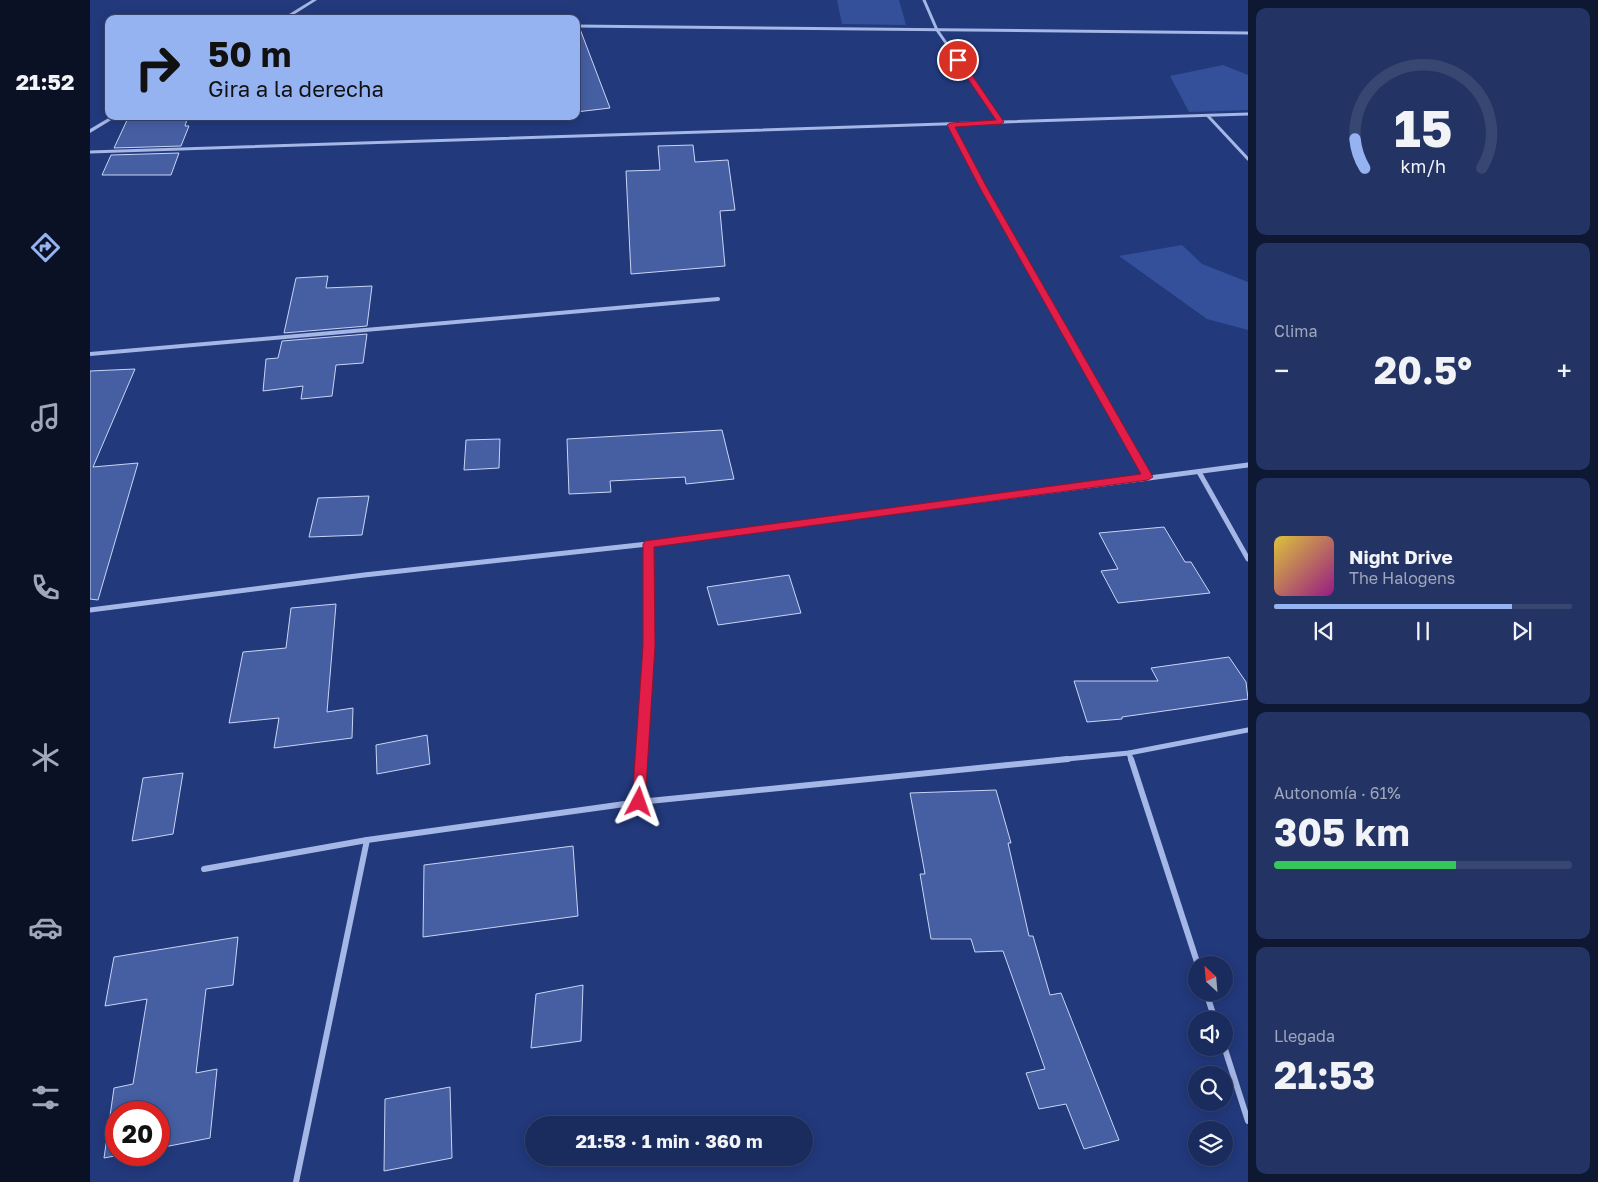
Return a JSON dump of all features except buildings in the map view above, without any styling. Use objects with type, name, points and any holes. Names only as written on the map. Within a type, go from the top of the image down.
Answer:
[{"type":"street","points":[[290,15],[315,0]]},
{"type":"street","points":[[924,0],[937,30],[1001,122]]},
{"type":"street","points":[[580,26],[1248,33]]},
{"type":"street","points":[[90,152],[1248,114]]},
{"type":"street","points":[[1208,116],[1248,159]]},
{"type":"street","points":[[90,131],[109,120]]},
{"type":"street","points":[[950,125],[982,186],[1148,477]]},
{"type":"street","points":[[90,354],[718,298]]},
{"type":"street","points":[[90,610],[364,575],[648,544],[1248,465]]},
{"type":"street","points":[[1199,472],[1248,559]]},
{"type":"street","points":[[204,869],[367,840],[639,802],[1129,753],[1248,730]]},
{"type":"street","points":[[1129,753],[1195,956]]},
{"type":"street","points":[[296,1182],[367,840]]},
{"type":"street","points":[[1227,1056],[1248,1121]]},
{"type":"lane","points":[[639,802],[649,646],[648,544]]},
{"type":"shaded area","points":[[837,0],[899,0],[906,25],[842,24]]},
{"type":"shaded area","points":[[1223,65],[1248,75],[1248,110],[1189,112],[1170,76]]},
{"type":"shaded area","points":[[1182,245],[1202,264],[1248,282],[1248,330],[1207,319],[1119,256]]},
{"type":"route","points":[[639,802],[649,646],[648,544],[1148,477],[982,186],[950,125],[1001,122],[958,60]]}]
